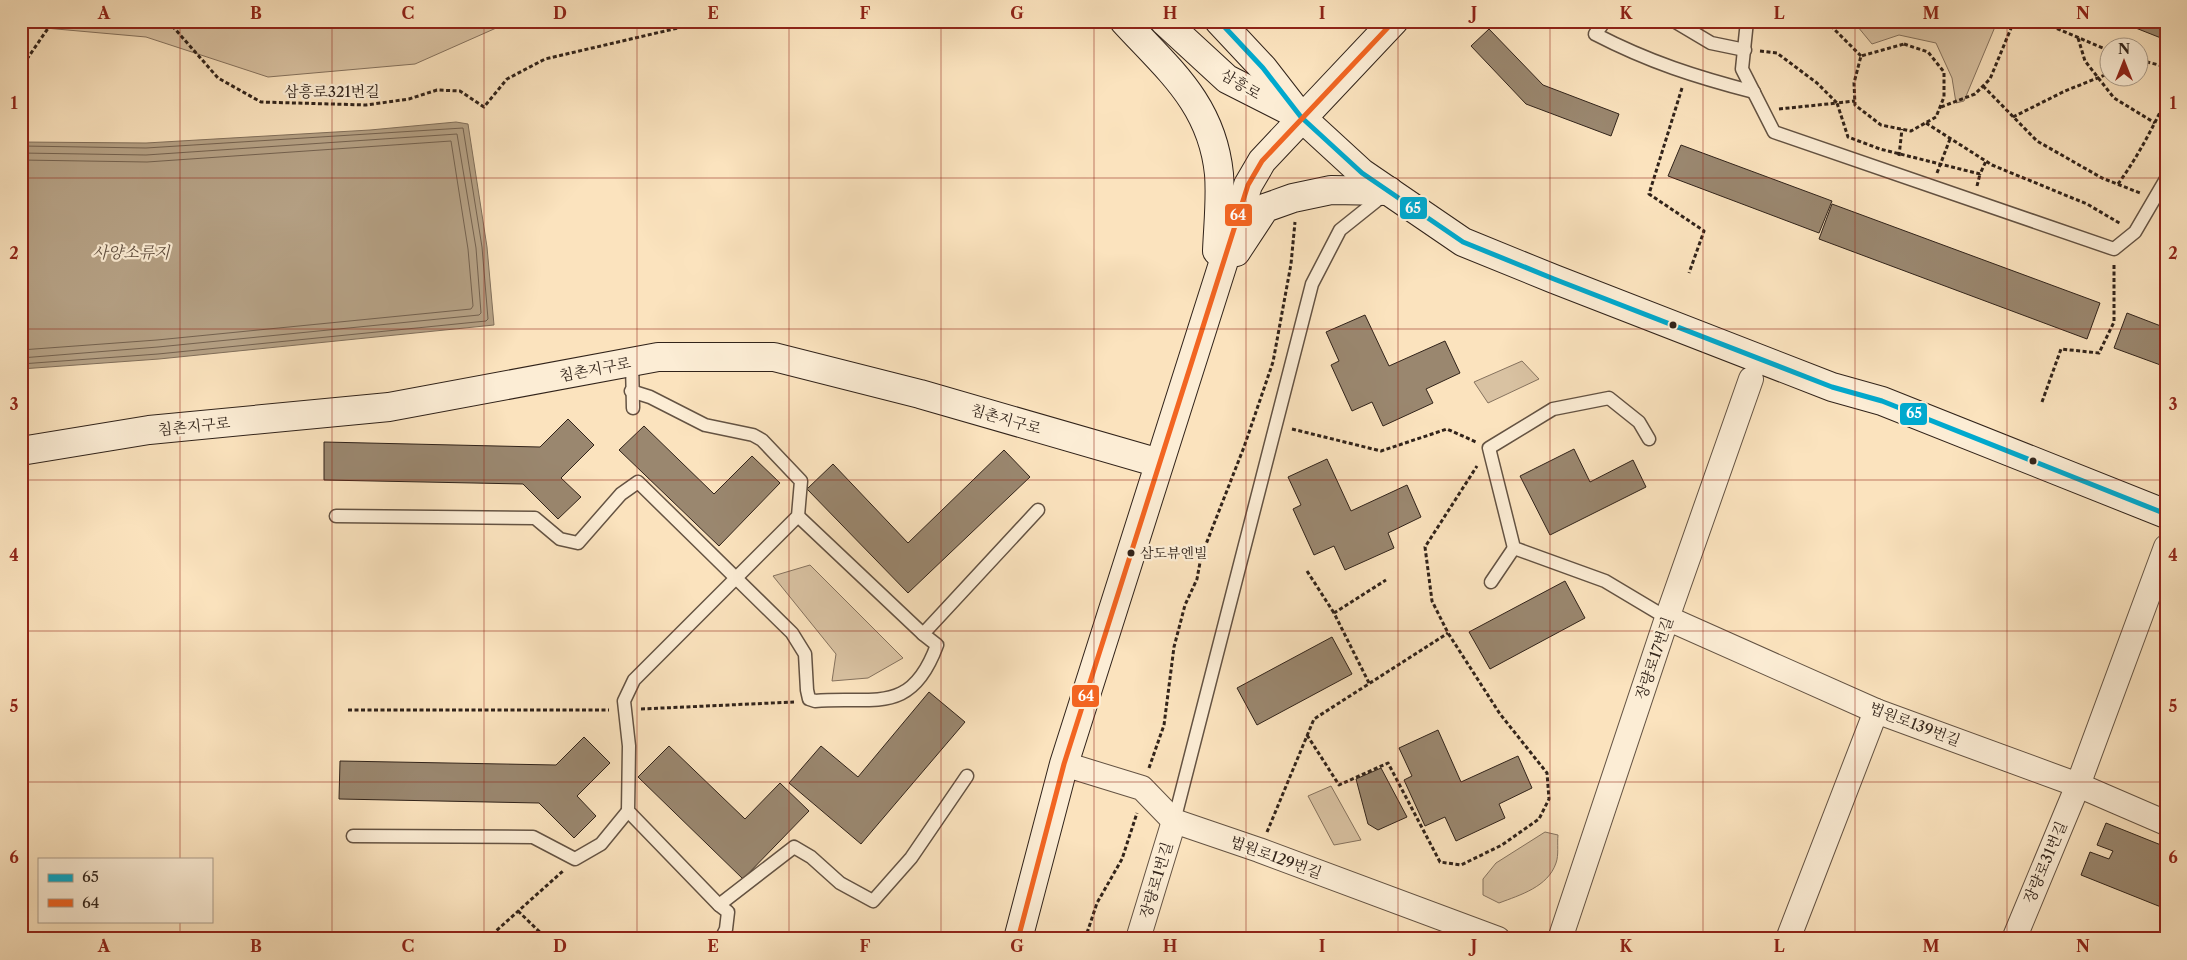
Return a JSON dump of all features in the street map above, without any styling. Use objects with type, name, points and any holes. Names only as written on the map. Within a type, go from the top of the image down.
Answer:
[{"type":"main road","points":[[1124,21],[1181,82],[1200,109],[1209,128],[1219,174],[1216,283]]},
{"type":"main road","name":"삼흥로","points":[[1164,21],[1227,80],[1301,117]]},
{"type":"main road","name":"삼흥로","points":[[1218,21],[1263,68],[1301,117]]},
{"type":"main road","points":[[1018,939],[1064,764],[1248,185],[1262,161],[1301,117],[1394,21]]},
{"type":"main road","points":[[1301,117],[1362,173],[1463,242],[1832,386],[1891,405],[2166,514]]},
{"type":"main road","points":[[1216,283],[1265,208],[1293,198],[1331,190],[1389,191]]},
{"type":"main road","name":"침촌지구로","points":[[21,452],[149,430],[389,407],[658,357],[774,357],[920,394],[1159,463]]},
{"type":"street","name":"장량로17번길","points":[[1560,939],[1667,618],[1751,379]]},
{"type":"street","name":"장량로31번길","points":[[2014,939],[2078,785],[2166,547]]},
{"type":"street","name":"법원로139번길","points":[[1667,618],[1876,710],[2078,785],[2166,823]]},
{"type":"street","points":[[1788,939],[1876,710]]},
{"type":"street","name":"법원로129번길","points":[[1064,764],[1140,797],[1174,821],[1259,850],[1498,939]]},
{"type":"street","name":"장량로1번길","points":[[1138,939],[1174,821]]},
{"type":"lane","points":[[1605,21],[1595,34],[1632,54],[1686,74],[1754,92]]},
{"type":"lane","points":[[1674,21],[1711,43],[1745,50]]},
{"type":"lane","points":[[1747,21],[1742,69],[1774,132],[2114,249],[2135,232],[2160,201],[2166,179]]},
{"type":"lane","points":[[1174,821],[1312,284],[1340,230],[1389,191]]},
{"type":"lane","points":[[632,362],[631,391],[633,408]]},
{"type":"lane","points":[[353,836],[533,837],[575,859],[601,844],[628,811],[629,746],[624,701],[634,680],[798,516],[801,481],[762,440],[753,435],[705,425],[650,397],[631,391]]},
{"type":"lane","points":[[1491,582],[1514,548],[1489,448],[1553,409],[1609,398],[1640,422],[1649,439]]},
{"type":"lane","points":[[336,516],[535,518],[560,539],[578,543],[621,494],[638,482],[792,633],[805,654],[806,690],[809,699],[815,701],[888,699],[906,692],[929,665],[936,645],[798,516]]},
{"type":"lane","points":[[923,634],[1038,510]]},
{"type":"lane","points":[[1514,548],[1605,581],[1667,618]]},
{"type":"lane","points":[[719,905],[794,847],[811,857],[840,883],[873,901],[911,858],[968,776]]},
{"type":"lane","points":[[628,811],[728,912],[726,929],[721,939]]},
{"type":"path","points":[[21,62],[27,59],[53,21]]},
{"type":"path","name":"삼흥로321번길","points":[[168,21],[218,78],[261,102],[366,105],[409,99],[437,90],[460,91],[484,107],[507,79],[545,59],[708,21]]},
{"type":"path","points":[[1826,21],[1861,56]]},
{"type":"path","points":[[1940,107],[1975,94],[1990,79],[2014,21]]},
{"type":"path","points":[[2039,21],[2100,47]]},
{"type":"path","points":[[2078,38],[2085,61],[2114,98],[2155,123]]},
{"type":"path","points":[[1904,44],[1928,52],[1944,72],[1944,98],[1936,117],[1911,132],[1881,125],[1855,105],[1854,83],[1861,56],[1904,44]]},
{"type":"path","points":[[1745,50],[1778,53],[1817,83],[1836,103],[1848,137],[1900,154],[1980,174],[1986,161]]},
{"type":"path","points":[[2150,63],[2166,68]]},
{"type":"path","points":[[1686,74],[1649,194],[1704,231],[1689,273]]},
{"type":"path","points":[[2013,116],[2098,77]]},
{"type":"path","points":[[1983,86],[2037,141],[2102,178],[2160,201]]},
{"type":"path","points":[[2118,184],[2130,168],[2166,100]]},
{"type":"path","points":[[1764,111],[1855,101]]},
{"type":"path","points":[[1925,123],[1986,161],[2087,204],[2135,232]]},
{"type":"path","points":[[1900,154],[1902,130]]},
{"type":"path","points":[[1932,187],[1950,139]]},
{"type":"path","points":[[1085,939],[1097,903],[1122,859],[1131,838],[1140,797],[1164,725],[1174,647],[1185,606],[1196,579],[1201,557],[1244,447],[1273,362],[1292,264],[1295,214]]},
{"type":"path","points":[[2042,402],[2061,350],[2099,353],[2114,322],[2114,249]]},
{"type":"path","points":[[1276,425],[1381,452],[1447,429],[1489,448],[1451,504],[1425,547],[1432,601],[1448,633],[1500,714],[1547,773],[1549,799],[1539,819],[1502,844],[1461,865],[1440,862],[1388,763],[1339,785],[1307,735]]},
{"type":"path","points":[[1307,571],[1334,613],[1369,683]]},
{"type":"path","points":[[1334,613],[1386,580]]},
{"type":"path","points":[[1259,850],[1314,719],[1448,633]]},
{"type":"path","points":[[348,710],[624,710],[815,701]]},
{"type":"path","points":[[486,939],[580,856]]},
{"type":"path","points":[[518,911],[547,939]]},
{"type":"shaded area","points":[[21,21],[512,21],[415,64],[268,77],[146,37],[34,27],[21,31]]},
{"type":"shaded area","points":[[1853,21],[1997,22],[1964,101],[1956,103],[1952,78],[1936,43],[1899,35],[1872,44]]},
{"type":"shaded area","points":[[1522,361],[1539,379],[1488,403],[1474,382]]},
{"type":"shaded area","points":[[810,565],[903,658],[868,678],[832,681],[836,654],[773,576]]},
{"type":"shaded area","points":[[1331,786],[1361,840],[1334,845],[1308,796]]},
{"type":"shaded area","points":[[1545,832],[1558,835],[1557,860],[1547,878],[1532,889],[1499,903],[1483,895],[1483,879],[1496,863]]},
{"type":"water","name":"사양소류지","points":[[456,122],[468,124],[487,247],[494,325],[159,359],[21,369],[21,142],[146,143],[370,130]]},
{"type":"building","points":[[2118,21],[2166,21],[2166,40]]},
{"type":"building","points":[[1489,29],[1543,85],[1619,114],[1611,136],[1526,104],[1471,46]]},
{"type":"building","points":[[1681,145],[1832,201],[1819,233],[1668,176]]},
{"type":"building","points":[[1832,204],[2100,303],[2087,339],[1819,239]]},
{"type":"building","points":[[2127,313],[2166,328],[2166,367],[2114,348]]},
{"type":"building","points":[[1365,315],[1389,366],[1445,341],[1460,373],[1426,389],[1433,403],[1383,426],[1372,402],[1352,411],[1331,365],[1339,361],[1326,332]]},
{"type":"building","points":[[568,419],[594,445],[561,478],[581,497],[558,519],[523,484],[324,480],[324,442],[540,447]]},
{"type":"building","points":[[644,426],[714,494],[752,456],[780,483],[719,546],[619,450]]},
{"type":"building","points":[[1574,449],[1590,482],[1633,460],[1646,487],[1550,535],[1520,476]]},
{"type":"building","points":[[1004,450],[1030,477],[908,593],[807,489],[833,464],[908,543]]},
{"type":"building","points":[[1327,459],[1351,511],[1407,485],[1421,517],[1388,533],[1394,548],[1345,570],[1334,546],[1314,555],[1293,509],[1301,505],[1288,477]]},
{"type":"building","points":[[1565,581],[1585,618],[1490,669],[1469,632]]},
{"type":"building","points":[[1332,637],[1352,674],[1257,725],[1237,688]]},
{"type":"building","points":[[929,692],[965,722],[861,844],[789,783],[821,746],[858,777]]},
{"type":"building","points":[[1438,730],[1461,782],[1518,756],[1532,788],[1499,804],[1505,818],[1456,841],[1445,817],[1425,826],[1404,780],[1412,776],[1399,748]]},
{"type":"building","points":[[584,737],[610,763],[577,796],[596,816],[574,838],[539,803],[339,799],[340,761],[556,765]]},
{"type":"building","points":[[669,746],[745,819],[780,783],[809,811],[743,879],[638,777]]},
{"type":"building","points":[[1381,768],[1407,817],[1378,830],[1368,824],[1356,779]]},
{"type":"building","points":[[2106,823],[2166,847],[2166,909],[2081,875],[2090,852],[2109,859],[2113,851],[2097,845]]},
{"type":"transit line","name":"65","points":[[1219,21],[1263,68],[1301,117],[1362,173],[1463,242],[1832,387],[1882,401],[2166,514]]},
{"type":"transit line","name":"64","points":[[1018,939],[1064,764],[1248,185],[1262,161],[1394,21]]},
{"type":"place","name":"삼도뷰엔빌","points":[[1131,553]]}]
